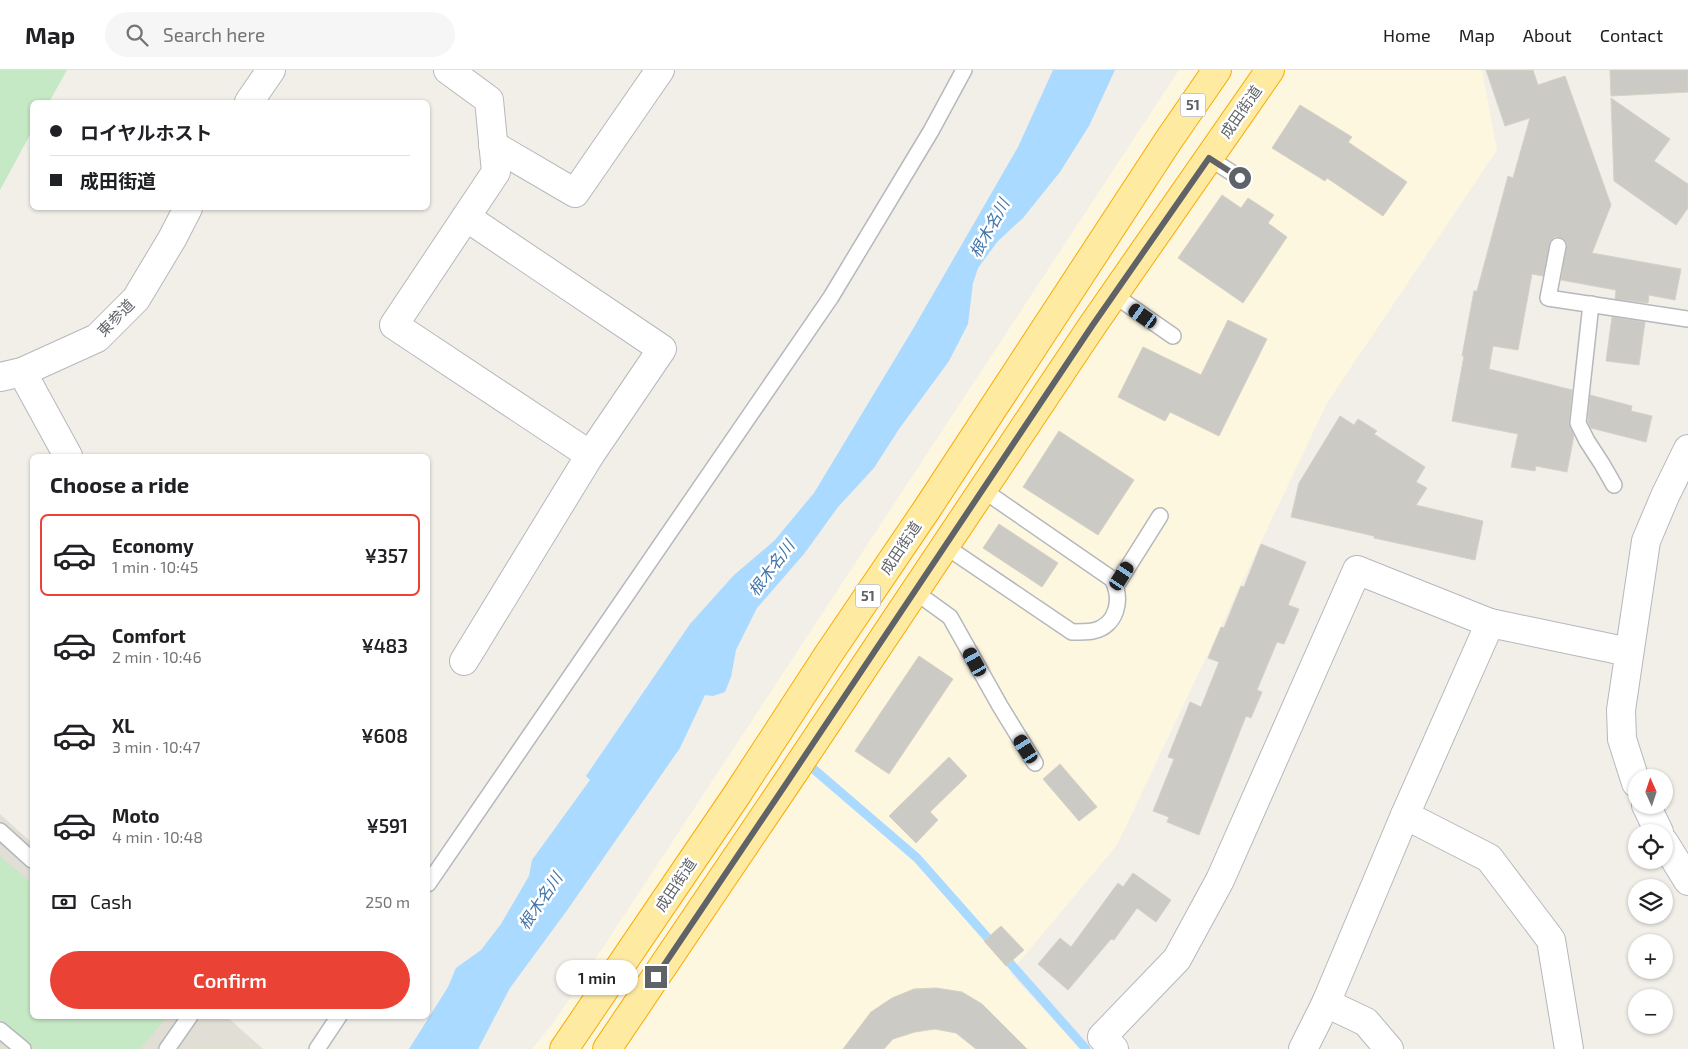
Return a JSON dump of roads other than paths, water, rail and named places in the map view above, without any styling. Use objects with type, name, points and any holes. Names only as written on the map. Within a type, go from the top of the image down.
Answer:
[{"type":"highway","name":"成田街道","points":[[564,1049],[927,510],[1162,149],[1218,70]]},
{"type":"highway","name":"成田街道","points":[[607,1049],[1114,295],[1270,70]]},
{"type":"street","points":[[250,100],[271,70]]},
{"type":"street","points":[[448,70],[489,100],[496,172],[394,325],[590,455]]},
{"type":"street","points":[[493,145],[574,192],[660,70]]},
{"type":"street","name":"東参道","points":[[11,374],[97,338],[136,299],[187,210]]},
{"type":"street","points":[[464,661],[590,455],[662,348],[466,217]]},
{"type":"street","points":[[11,374],[67,454]]},
{"type":"street","points":[[1632,769],[1622,739],[1621,710],[1646,541],[1688,449]]},
{"type":"street","points":[[1114,1049],[1102,1037],[1177,959],[1220,880],[1357,570],[1490,623],[1630,652]]},
{"type":"street","points":[[1303,1049],[1326,1003],[1405,815],[1490,623]]},
{"type":"street","points":[[1405,815],[1488,858],[1551,940],[1569,1049]]},
{"type":"street","points":[[1673,857],[1688,881]]},
{"type":"street","points":[[1326,1003],[1366,1022],[1389,1049]]},
{"type":"lane","points":[[430,881],[831,297],[931,131],[964,70]]},
{"type":"lane","points":[[1209,158],[1240,178]]},
{"type":"lane","points":[[1558,246],[1548,298],[1688,319]]},
{"type":"lane","points":[[1114,295],[1173,336]]},
{"type":"lane","points":[[1592,304],[1578,423],[1587,442],[1614,485]]},
{"type":"lane","points":[[945,546],[1072,632],[1094,631],[1109,622],[1117,606],[1118,592],[1112,579],[983,490]]},
{"type":"lane","points":[[1116,586],[1160,516]]},
{"type":"lane","points":[[914,591],[950,617],[1000,706],[1035,763]]},
{"type":"lane","points":[[0,831],[30,858]]},
{"type":"lane","points":[[175,1046],[188,1019]]},
{"type":"lane","points":[[317,1049],[337,1019]]},
{"type":"lane","points":[[0,1030],[23,1049]]},
{"type":"water","name":"根木名川","points":[[1053,70],[1115,70],[1089,126],[1060,172],[1023,218],[998,241],[978,268],[973,283],[968,324],[949,361],[899,429],[874,468],[838,507],[804,554],[757,608],[736,650],[731,677],[725,692],[713,696],[705,695],[680,748],[568,909],[510,988],[478,1049],[409,1049],[428,1019],[430,1019],[430,1016],[448,987],[456,968],[481,950],[501,924],[529,876],[532,860],[590,780],[586,776],[690,624],[734,575],[774,541],[814,493],[913,329],[1018,147]]},
{"type":"waterway","points":[[813,761],[810,766],[917,858],[1086,1049]]}]
